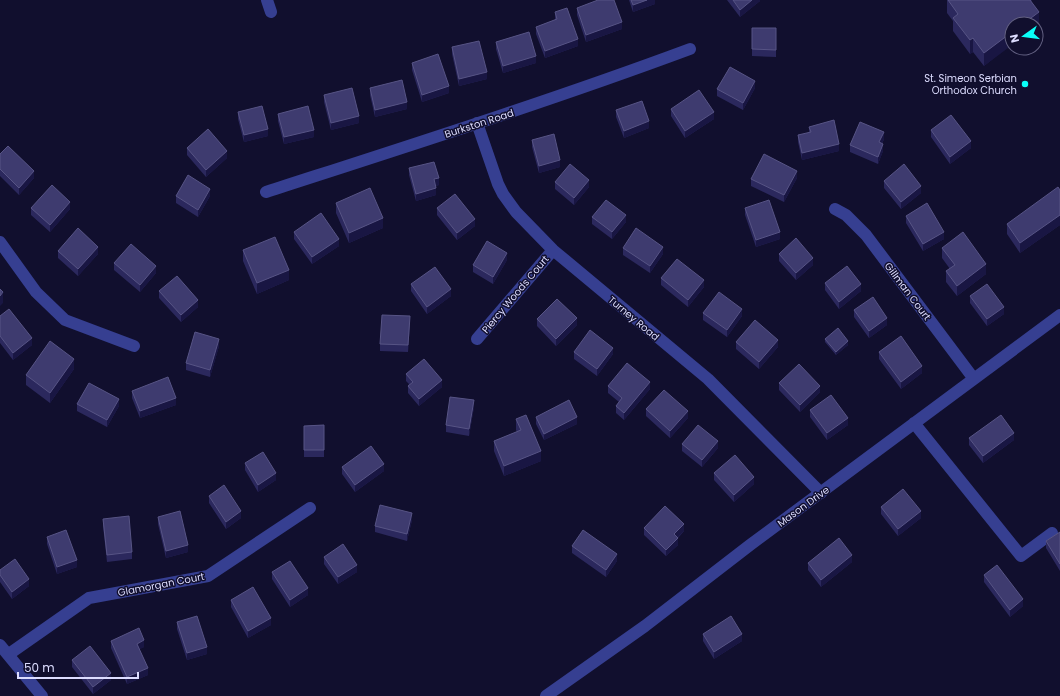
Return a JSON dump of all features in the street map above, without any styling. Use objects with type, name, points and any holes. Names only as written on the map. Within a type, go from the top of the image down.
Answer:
[{"type":"street","points":[[267,0],[271,12]]},
{"type":"street","name":"Burkston Road","points":[[266,192],[620,75],[690,49]]},
{"type":"street","name":"Turney Road","points":[[477,123],[490,162],[503,194],[516,212],[553,250],[708,379],[821,493]]},
{"type":"street","name":"Gillman Court","points":[[835,209],[846,215],[866,234],[974,379]]},
{"type":"street","points":[[0,242],[36,292],[65,320],[134,346]]},
{"type":"street","name":"Piercy Woods Court","points":[[477,339],[553,250]]},
{"type":"street","name":"Mason Drive","points":[[546,696],[645,626],[750,545],[1060,315]]},
{"type":"street","points":[[914,423],[1021,556],[1052,532]]},
{"type":"street","name":"Glamorgan Court","points":[[9,654],[89,598],[208,576],[310,508]]},
{"type":"street","points":[[0,645],[9,654],[42,696]]},
{"type":"building","points":[[598,0],[614,0],[622,22],[586,35],[577,8]]},
{"type":"building","points":[[631,0],[647,0],[633,5]]},
{"type":"building","points":[[733,0],[752,0],[740,10]]},
{"type":"building","points":[[948,0],[1030,0],[1039,12],[1034,16],[1004,16],[1004,38],[984,53],[973,38],[970,40],[953,18],[958,14]]},
{"type":"building","points":[[567,8],[578,39],[545,51],[536,27],[557,19],[555,12]]},
{"type":"building","points":[[752,28],[776,28],[776,50],[752,49]]},
{"type":"building","points":[[529,32],[536,56],[503,66],[496,42]]},
{"type":"building","points":[[479,41],[487,72],[459,79],[452,47]]},
{"type":"building","points":[[438,54],[449,86],[422,95],[412,63]]},
{"type":"building","points":[[730,67],[755,81],[743,103],[717,89]]},
{"type":"building","points":[[402,80],[407,102],[375,110],[370,88]]},
{"type":"building","points":[[352,88],[359,116],[331,123],[324,95]]},
{"type":"building","points":[[699,90],[714,112],[685,131],[671,109]]},
{"type":"building","points":[[642,101],[649,121],[624,131],[616,110]]},
{"type":"building","points":[[262,106],[268,129],[244,135],[238,112]]},
{"type":"building","points":[[308,106],[314,130],[284,137],[278,114]]},
{"type":"building","points":[[951,115],[971,141],[950,157],[931,130]]},
{"type":"building","points":[[834,120],[839,144],[802,153],[798,135],[811,132],[809,127]]},
{"type":"building","points":[[860,122],[884,132],[879,142],[883,144],[878,157],[850,145]]},
{"type":"building","points":[[208,129],[227,151],[206,170],[187,148]]},
{"type":"building","points":[[554,134],[560,160],[539,166],[532,140]]},
{"type":"building","points":[[8,146],[34,171],[19,188],[0,169],[0,154]]},
{"type":"building","points":[[764,154],[797,171],[784,195],[751,179]]},
{"type":"building","points":[[434,162],[439,178],[434,179],[436,188],[416,194],[409,168]]},
{"type":"building","points":[[570,164],[589,180],[574,198],[555,182]]},
{"type":"building","points":[[904,164],[921,186],[901,202],[884,181]]},
{"type":"building","points":[[188,175],[210,189],[198,210],[176,196]]},
{"type":"building","points":[[52,185],[70,202],[50,225],[31,208]]},
{"type":"building","points":[[1058,187],[1060,190],[1060,215],[1020,243],[1007,224]]},
{"type":"building","points":[[370,188],[383,218],[349,233],[336,203]]},
{"type":"building","points":[[455,194],[475,219],[457,233],[437,208]]},
{"type":"building","points":[[606,200],[626,215],[612,232],[592,217]]},
{"type":"building","points":[[769,200],[780,232],[756,240],[745,208]]},
{"type":"building","points":[[927,203],[944,232],[923,244],[906,216]]},
{"type":"building","points":[[321,213],[339,239],[312,257],[294,232]]},
{"type":"building","points":[[78,228],[98,247],[78,269],[58,251]]},
{"type":"building","points":[[636,228],[663,247],[650,266],[623,248]]},
{"type":"building","points":[[963,232],[986,264],[957,286],[946,271],[955,265],[942,248]]},
{"type":"building","points":[[275,237],[289,270],[257,283],[243,250]]},
{"type":"building","points":[[796,238],[813,258],[796,273],[779,254]]},
{"type":"building","points":[[487,241],[507,253],[493,277],[473,265]]},
{"type":"building","points":[[131,244],[156,266],[140,285],[114,263]]},
{"type":"building","points":[[677,259],[704,280],[688,300],[661,278]]},
{"type":"building","points":[[847,266],[861,284],[839,302],[825,283]]},
{"type":"building","points":[[435,267],[451,289],[427,307],[411,284]]},
{"type":"building","points":[[177,276],[198,300],[181,315],[159,291]]},
{"type":"building","points":[[987,284],[1004,307],[987,319],[970,296]]},
{"type":"building","points":[[0,289],[3,292],[0,296]]},
{"type":"building","points":[[719,292],[742,309],[727,330],[703,313]]},
{"type":"building","points":[[873,297],[887,318],[869,331],[854,310]]},
{"type":"building","points":[[557,299],[577,318],[556,339],[537,319]]},
{"type":"building","points":[[9,309],[32,338],[13,353],[0,336],[0,316]]},
{"type":"building","points":[[382,315],[410,316],[408,345],[380,344]]},
{"type":"building","points":[[755,320],[778,340],[759,362],[736,342]]},
{"type":"building","points":[[838,328],[848,341],[836,352],[825,339]]},
{"type":"building","points":[[590,330],[613,348],[597,369],[574,352]]},
{"type":"building","points":[[195,332],[219,339],[210,370],[186,363]]},
{"type":"building","points":[[901,336],[922,366],[901,382],[879,352]]},
{"type":"building","points":[[50,341],[74,359],[50,393],[26,375]]},
{"type":"building","points":[[424,359],[442,380],[419,399],[408,386],[413,382],[406,374]]},
{"type":"building","points":[[627,363],[650,382],[624,413],[616,406],[622,398],[608,386]]},
{"type":"building","points":[[799,364],[820,386],[800,405],[779,383]]},
{"type":"building","points":[[168,377],[176,398],[140,411],[132,391]]},
{"type":"building","points":[[89,383],[119,399],[107,420],[77,404]]},
{"type":"building","points":[[664,390],[688,411],[670,431],[646,409]]},
{"type":"building","points":[[831,395],[848,418],[827,433],[810,410]]},
{"type":"building","points":[[450,397],[474,400],[469,429],[446,425]]},
{"type":"building","points":[[569,400],[577,417],[544,434],[536,417]]},
{"type":"building","points":[[526,415],[541,451],[504,466],[494,441],[521,430],[516,419]]},
{"type":"building","points":[[1001,415],[1014,433],[983,456],[969,438]]},
{"type":"building","points":[[324,425],[324,450],[304,450],[304,426]]},
{"type":"building","points":[[698,425],[718,441],[702,460],[682,444]]},
{"type":"building","points":[[371,446],[384,464],[355,485],[342,467]]},
{"type":"building","points":[[263,452],[276,473],[258,485],[245,463]]},
{"type":"building","points":[[735,455],[754,477],[734,495],[714,473]]},
{"type":"building","points":[[224,485],[241,511],[226,522],[209,496]]},
{"type":"building","points":[[903,489],[921,511],[898,529],[881,507]]},
{"type":"building","points":[[380,505],[412,513],[407,534],[375,526]]},
{"type":"building","points":[[665,506],[684,524],[674,534],[678,538],[666,550],[644,528]]},
{"type":"building","points":[[180,511],[188,545],[166,551],[158,517]]},
{"type":"building","points":[[129,516],[132,552],[107,555],[103,519]]},
{"type":"building","points":[[66,530],[77,560],[57,567],[47,537]]},
{"type":"building","points":[[583,530],[617,554],[606,570],[572,546]]},
{"type":"building","points":[[1060,532],[1060,564],[1046,541]]},
{"type":"building","points":[[839,538],[852,555],[821,580],[808,563]]},
{"type":"building","points":[[343,544],[357,565],[338,577],[324,557]]},
{"type":"building","points":[[15,559],[29,579],[12,592],[0,575],[0,570]]},
{"type":"building","points":[[290,561],[308,588],[290,600],[272,572]]},
{"type":"building","points":[[997,565],[1023,599],[1010,610],[984,575]]},
{"type":"building","points":[[253,587],[271,618],[248,631],[231,600]]},
{"type":"building","points":[[197,616],[207,647],[187,653],[177,622]]},
{"type":"building","points":[[731,616],[742,634],[714,652],[703,634]]},
{"type":"building","points":[[139,628],[144,640],[137,644],[148,668],[127,677],[111,641]]},
{"type":"building","points":[[90,646],[111,673],[93,687],[72,660]]},
{"type":"place","name":"St. Simeon Serbian Orthodox Church","points":[[1025,84]]}]
